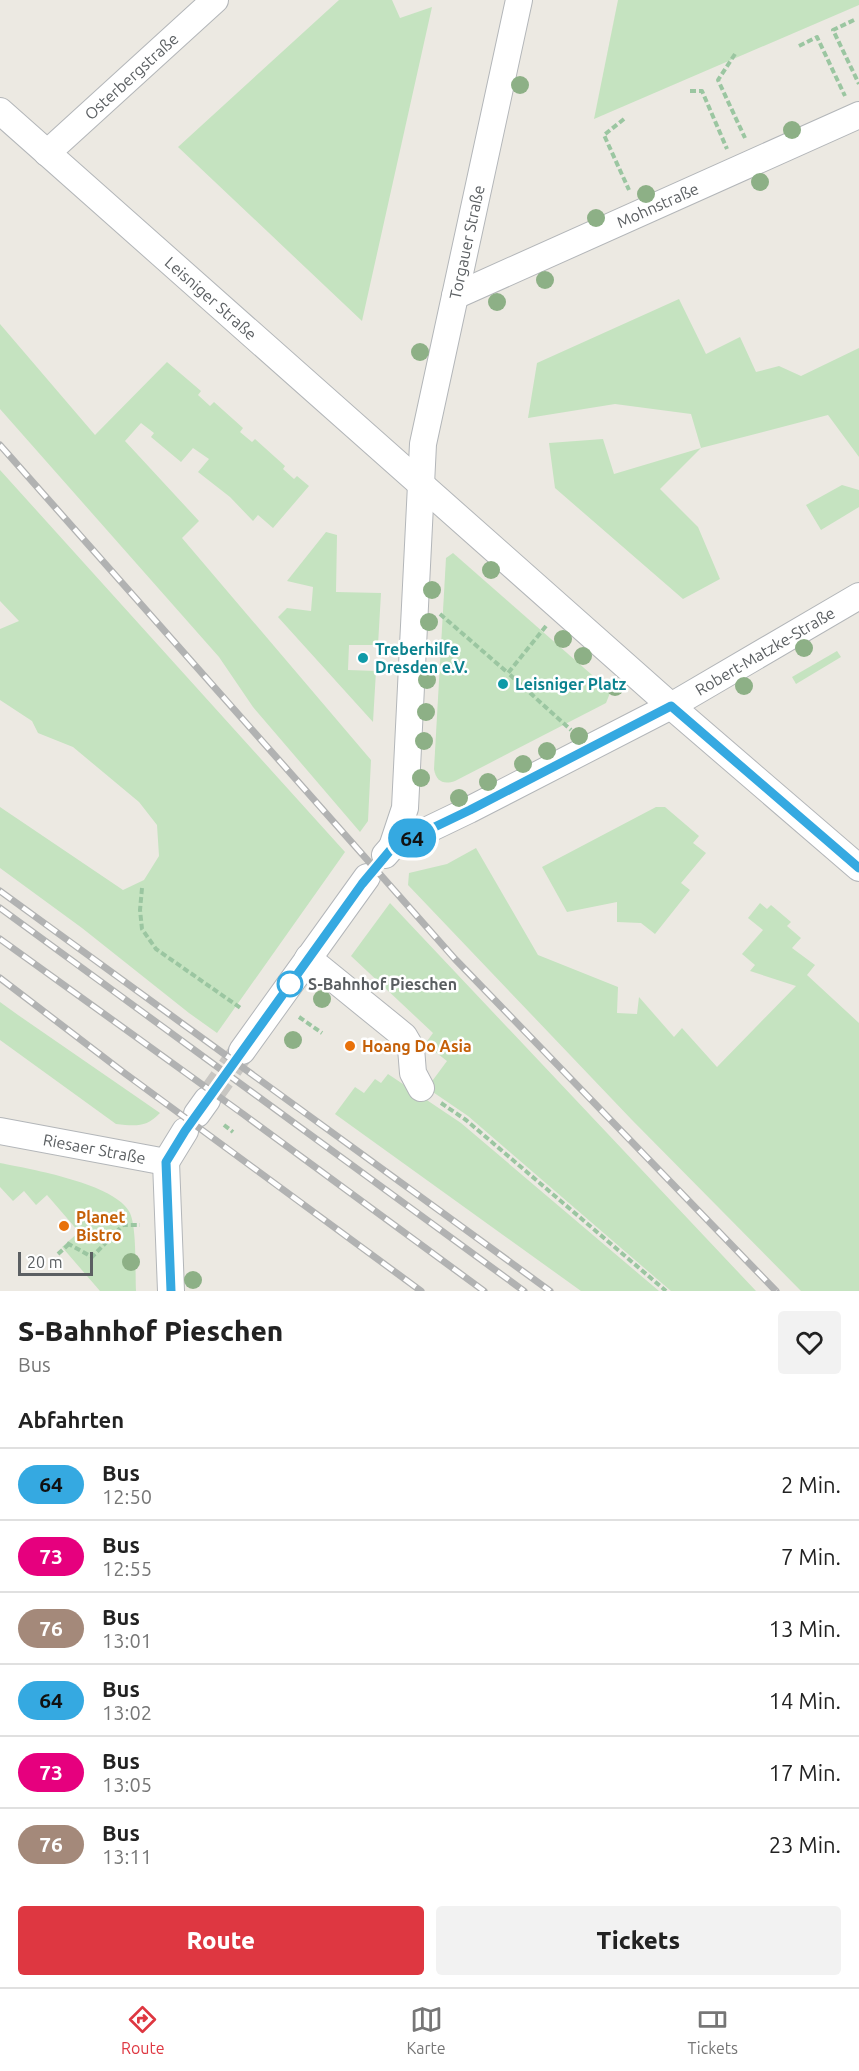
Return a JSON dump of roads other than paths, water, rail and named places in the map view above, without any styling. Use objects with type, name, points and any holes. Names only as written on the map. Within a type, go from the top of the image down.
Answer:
[{"type":"street","name":"Osterbergstraße","points":[[47,153],[214,0]]},
{"type":"street","name":"Torgauer Straße","points":[[421,484],[423,444],[519,0]]},
{"type":"street","name":"Leisniger Straße","points":[[0,111],[421,484]]},
{"type":"street","name":"Mohnstraße","points":[[455,296],[857,116]]},
{"type":"street","points":[[421,484],[405,808],[388,852],[671,706]]},
{"type":"street","points":[[421,484],[671,706],[859,868]]},
{"type":"street","name":"Robert-Matzke-Straße","points":[[671,706],[859,597]]},
{"type":"street","points":[[242,1051],[367,877]]},
{"type":"street","points":[[308,958],[404,1036],[411,1048],[413,1073],[421,1088]]},
{"type":"street","points":[[166,1162],[196,1115]]},
{"type":"street","name":"Riesaer Straße","points":[[0,1131],[166,1162],[171,1291]]},
{"type":"tunnel","points":[[207,1100],[242,1051]]},
{"type":"railway","points":[[0,445],[455,959],[776,1291]]},
{"type":"railway","points":[[0,891],[550,1291]]},
{"type":"railway","points":[[0,908],[524,1291]]},
{"type":"railway","points":[[0,939],[484,1291]]},
{"type":"railway","points":[[0,978],[123,1072],[421,1291]]},
{"type":"place","name":"Treberhilfe Dresden e.V.","points":[[363,658]]},
{"type":"place","name":"Leisniger Platz","points":[[503,684]]},
{"type":"place","name":"S-Bahnhof Pieschen","points":[[290,984]]},
{"type":"place","name":"Hoang Do Asia","points":[[350,1046]]},
{"type":"place","name":"Planet Bistro","points":[[64,1226]]}]
